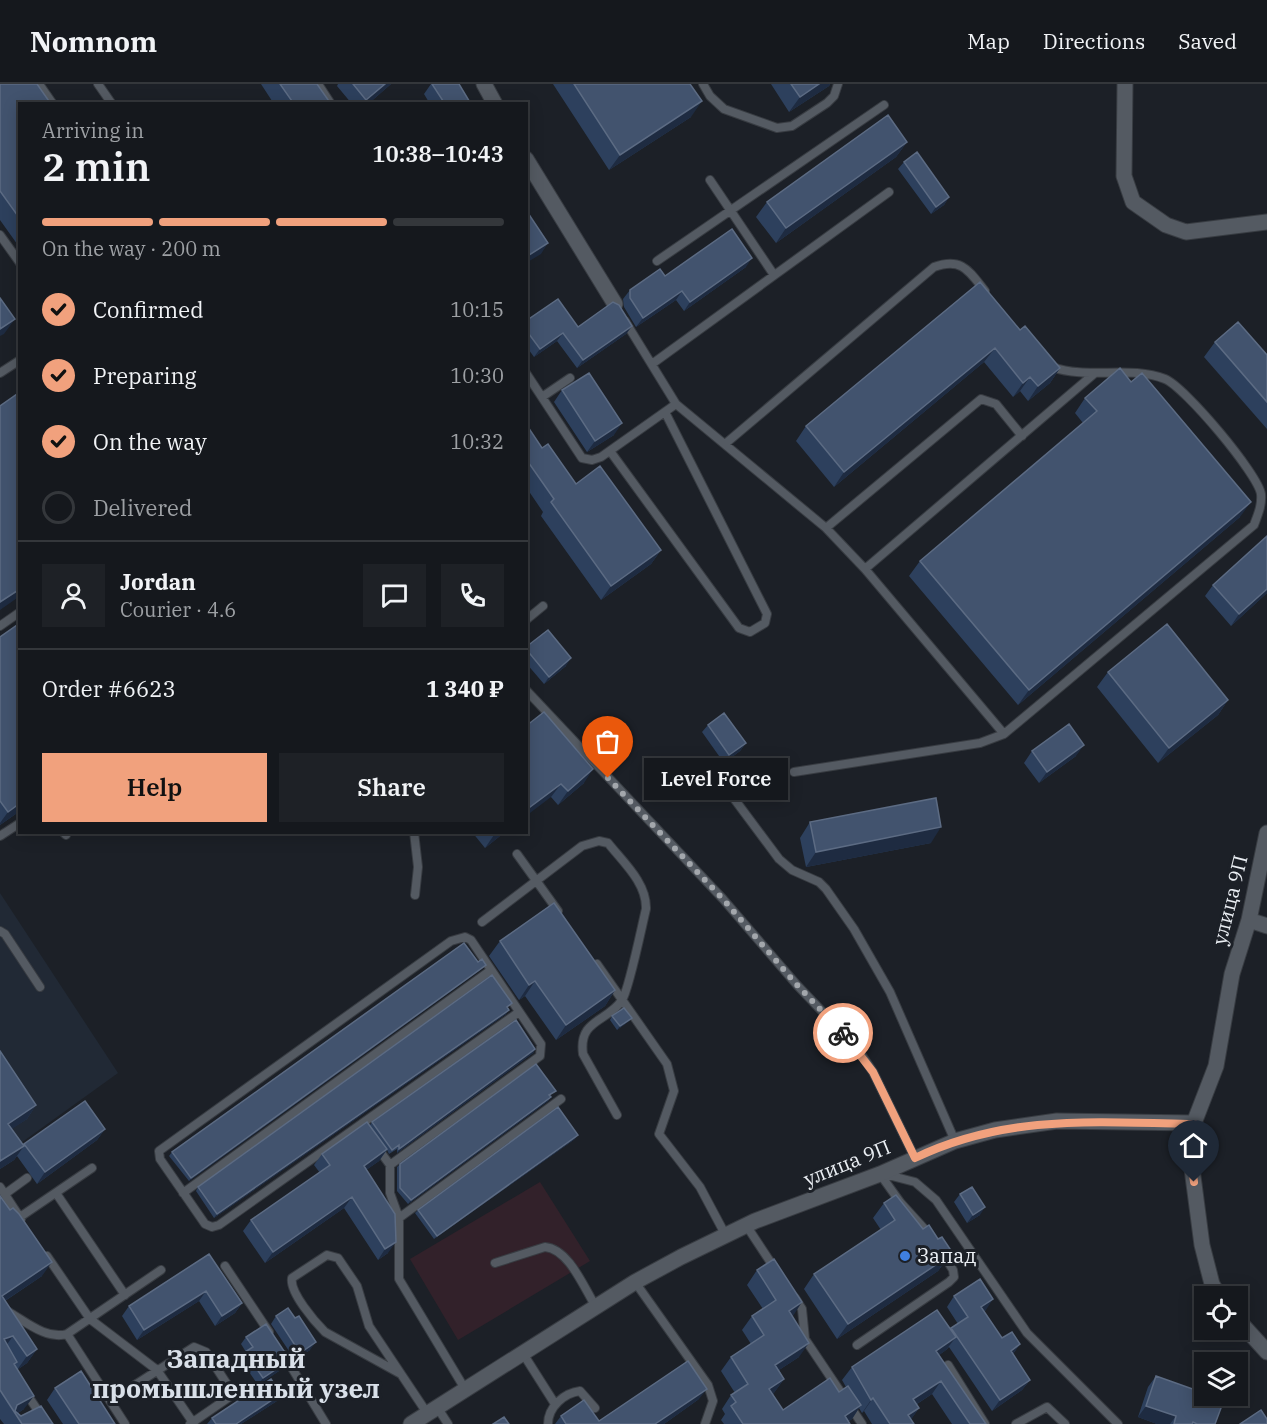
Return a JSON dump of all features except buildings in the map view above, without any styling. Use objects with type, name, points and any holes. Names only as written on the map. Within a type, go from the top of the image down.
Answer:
[{"type":"street","points":[[484,84],[494,102]]},
{"type":"street","points":[[1125,84],[1124,176],[1133,202],[1166,225],[1186,232],[1267,222]]},
{"type":"street","points":[[528,162],[615,304]]},
{"type":"street","name":"улица 9П","points":[[411,1424],[635,1282],[725,1234],[880,1174],[955,1142],[995,1130],[1057,1121],[1194,1124],[1216,1066],[1232,974],[1249,920],[1267,833]]},
{"type":"street","points":[[1249,920],[1267,926]]},
{"type":"street","points":[[1194,1124],[1191,1161],[1202,1245],[1213,1286]]},
{"type":"street","points":[[1248,1331],[1267,1352]]},
{"type":"lane","points":[[39,84],[52,102]]},
{"type":"lane","points":[[98,84],[111,102]]},
{"type":"lane","points":[[318,84],[330,102]]},
{"type":"lane","points":[[702,84],[724,109],[777,128],[792,126],[827,103],[834,96],[837,84]]},
{"type":"lane","points":[[657,261],[884,105]]},
{"type":"lane","points":[[710,180],[774,275]]},
{"type":"lane","points":[[652,364],[889,192]]},
{"type":"lane","points":[[0,236],[18,260]]},
{"type":"lane","points":[[725,444],[934,267],[947,263],[958,264],[970,272],[991,298]]},
{"type":"lane","points":[[615,304],[676,404],[826,528],[865,569],[1004,734]]},
{"type":"lane","points":[[0,374],[18,361]]},
{"type":"lane","points":[[794,772],[980,743],[1004,734],[1254,525],[1261,508],[1261,492],[1253,473],[1182,390],[1166,379],[1146,375],[1069,372],[1046,363]]},
{"type":"lane","points":[[865,569],[1095,373]]},
{"type":"lane","points":[[528,376],[582,458],[591,460],[610,451],[676,404]]},
{"type":"lane","points":[[542,397],[570,378]]},
{"type":"lane","points":[[826,528],[981,399],[996,404],[1022,436]]},
{"type":"lane","points":[[610,451],[739,628],[750,632],[765,623],[767,614],[665,412]]},
{"type":"lane","points":[[528,618],[543,606]]},
{"type":"lane","points":[[0,626],[18,613]]},
{"type":"lane","points":[[528,692],[723,899],[797,985],[857,1048],[873,1072],[915,1158]]},
{"type":"lane","points":[[712,769],[779,859],[792,870],[819,882],[834,898],[890,993],[955,1142]]},
{"type":"lane","points":[[0,836],[18,824]]},
{"type":"lane","points":[[414,834],[418,867],[415,896]]},
{"type":"lane","points":[[482,921],[582,846],[599,841],[608,843],[640,882],[646,898],[646,909],[623,1000],[588,1029],[582,1044],[583,1054],[617,1115]]},
{"type":"lane","points":[[517,854],[563,917]]},
{"type":"lane","points":[[0,931],[5,934],[40,987]]},
{"type":"lane","points":[[390,1165],[540,1056],[541,1044],[471,940],[459,937],[451,941],[159,1151],[160,1159],[205,1224],[212,1227],[219,1225],[519,1012]]},
{"type":"lane","points":[[589,954],[659,1051],[672,1079],[671,1104],[660,1125],[659,1134],[662,1141],[700,1187],[725,1234]]},
{"type":"lane","points":[[183,1193],[491,970]]},
{"type":"lane","points":[[399,1218],[561,1099]]},
{"type":"lane","points":[[361,1125],[367,1133]]},
{"type":"lane","points":[[373,1141],[390,1165],[390,1192],[399,1218],[399,1279],[465,1389]]},
{"type":"lane","points":[[20,1217],[92,1168]]},
{"type":"lane","points":[[857,1345],[954,1277],[953,1270],[926,1228],[900,1202],[880,1174]]},
{"type":"lane","points":[[880,1174],[915,1182],[932,1195],[1027,1333],[1118,1424]]},
{"type":"lane","points":[[27,1178],[2,1190],[9,1207],[27,1226]]},
{"type":"lane","points":[[56,1193],[125,1295]]},
{"type":"lane","points":[[746,1225],[783,1281]]},
{"type":"lane","points":[[39,1245],[90,1319],[157,1370],[192,1423],[244,1387]]},
{"type":"lane","points":[[495,1263],[545,1247],[553,1248],[567,1260],[596,1307]]},
{"type":"lane","points":[[401,1374],[325,1332],[315,1323],[292,1288],[292,1278],[327,1255],[338,1258],[357,1286],[369,1326],[401,1374],[432,1410],[448,1424]]},
{"type":"lane","points":[[225,1266],[273,1338]]},
{"type":"lane","points":[[7,1311],[47,1334],[57,1336],[67,1334],[161,1270]]},
{"type":"lane","points":[[635,1282],[708,1385],[713,1401],[705,1424]]},
{"type":"lane","points":[[790,1291],[802,1309],[805,1340],[862,1424]]},
{"type":"lane","points":[[67,1334],[125,1424]]},
{"type":"lane","points":[[279,1347],[326,1424]]},
{"type":"lane","points":[[110,1401],[187,1350],[200,1348],[234,1395]]},
{"type":"lane","points":[[522,1352],[555,1404]]},
{"type":"lane","points":[[948,1365],[985,1424]]},
{"type":"lane","points":[[18,1382],[47,1424]]},
{"type":"lane","points":[[548,1424],[548,1417],[555,1404],[580,1391],[595,1408]]},
{"type":"lane","points":[[1016,1424],[1047,1407],[1065,1424]]},
{"type":"lane","points":[[28,1414],[37,1409]]},
{"type":"shaded area","points":[[0,893],[118,1073],[0,1158]]},
{"type":"shaded area","points":[[540,1182],[590,1261],[458,1340],[410,1259]]},
{"type":"way so far","points":[[608,778],[723,899],[797,985],[843,1033]]},
{"type":"place","name":"Level Force","points":[[608,778]]},
{"type":"place","name":"Запад","points":[[905,1256]]},
{"type":"district","name":"Западный промышленный узел","points":[[236,1374]]},
{"type":"route","points":[[843,1033],[857,1048],[873,1072],[915,1158],[955,1142],[1021,1125],[1057,1121],[1194,1124],[1191,1161],[1194,1182]]}]
